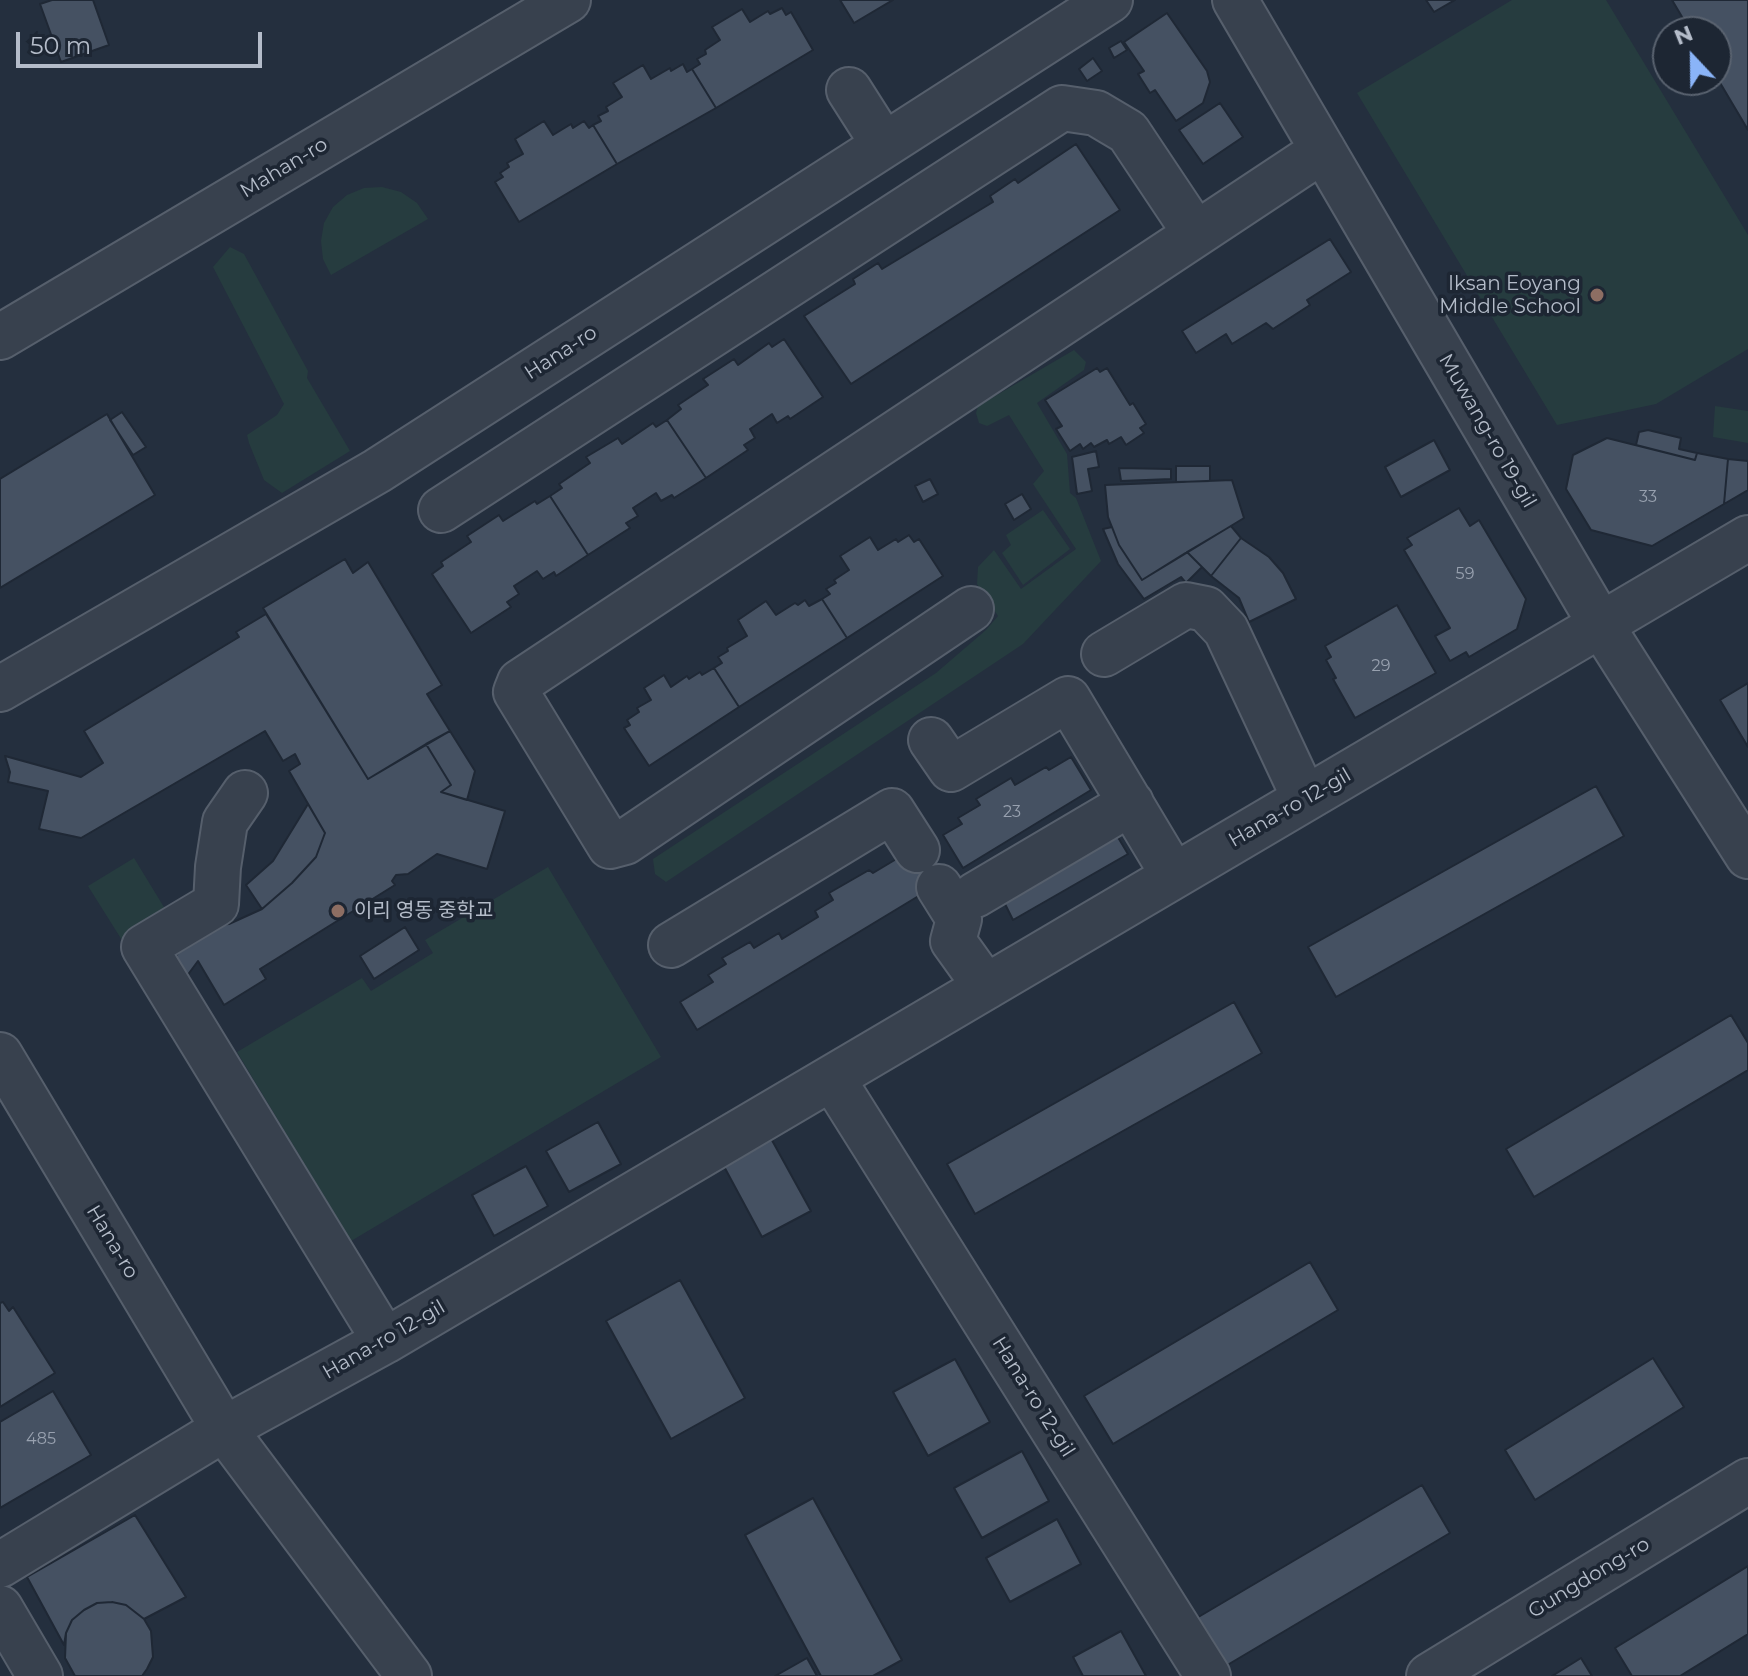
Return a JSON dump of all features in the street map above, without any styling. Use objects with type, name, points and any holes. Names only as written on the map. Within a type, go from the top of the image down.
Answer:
[{"type":"street","name":"Mahan-ro","points":[[0,337],[568,0]]},
{"type":"street","name":"Hana-ro","points":[[0,689],[377,471],[1110,0]]},
{"type":"street","name":"Muwang-ro 19-gil","points":[[1235,0],[1601,625],[1748,856]]},
{"type":"street","points":[[849,90],[884,145]]},
{"type":"street","points":[[441,510],[1062,108],[1096,113],[1128,132],[1196,234]]},
{"type":"street","points":[[971,609],[625,842],[610,846],[516,692],[520,682],[1323,150]]},
{"type":"street","name":"Hana-ro 12-gil","points":[[224,1429],[385,1341],[1748,538]]},
{"type":"street","points":[[1104,654],[1186,605],[1206,609],[1226,630],[1305,799]]},
{"type":"street","points":[[931,740],[951,769],[1068,699],[1174,876]]},
{"type":"street","points":[[245,793],[225,822],[216,904],[144,947],[385,1341]]},
{"type":"street","points":[[954,881],[1131,803]]},
{"type":"street","points":[[671,945],[892,811],[954,881],[959,919],[953,941],[986,987]]},
{"type":"street","name":"Hana-ro","points":[[0,1055],[224,1429],[409,1676]]},
{"type":"street","name":"Hana-ro 12-gil","points":[[832,1078],[1208,1676]]},
{"type":"street","points":[[0,1565],[224,1429]]},
{"type":"street","name":"Gungdong-ro","points":[[1429,1676],[1748,1481]]},
{"type":"street","points":[[0,1608],[40,1676]]},
{"type":"green space","name":"Iksan Eoyang Middle School","points":[[1512,0],[1606,0],[1652,76],[1652,96],[1664,96],[1748,235],[1748,349],[1656,404],[1557,425],[1357,93]]},
{"type":"green space","points":[[382,187],[401,192],[417,203],[428,219],[331,275],[323,259],[321,241],[324,223],[333,207],[347,195],[364,188]]},
{"type":"green space","points":[[230,247],[244,254],[308,371],[307,378],[350,451],[282,493],[264,480],[247,435],[277,415],[284,404],[213,267]]},
{"type":"green space","points":[[1074,350],[1086,362],[1084,370],[1037,403],[1067,454],[1070,493],[1076,498],[1101,561],[1023,644],[666,882],[655,874],[653,859],[936,673],[986,630],[998,616],[977,584],[978,567],[994,550],[1021,589],[1076,549],[1033,484],[1044,471],[1009,415],[987,426],[979,423],[976,413],[978,406]]},
{"type":"green space","points":[[1715,406],[1748,411],[1748,443],[1713,437]]},
{"type":"green space","points":[[1043,510],[1070,549],[1023,585],[1002,553],[1011,545],[1006,535]]},
{"type":"green space","points":[[134,858],[170,917],[125,945],[88,886]]},
{"type":"green space","points":[[548,867],[661,1057],[351,1241],[237,1052],[362,978],[371,991],[433,953],[425,940]]},
{"type":"building","points":[[52,0],[93,0],[109,45],[61,62],[40,4]]},
{"type":"building","points":[[840,0],[893,0],[854,23]]},
{"type":"building","points":[[1426,0],[1455,0],[1434,12]]},
{"type":"building","points":[[1672,0],[1748,0],[1748,130],[1728,96],[1732,96],[1732,16],[1682,16]]},
{"type":"building","points":[[782,8],[786,15],[791,12],[813,50],[716,108],[692,69],[700,64],[697,59],[706,54],[705,50],[720,40],[712,27],[742,9],[750,22],[768,11],[770,14]]},
{"type":"building","points":[[1167,13],[1207,71],[1210,82],[1203,103],[1176,121],[1155,90],[1150,93],[1138,74],[1144,71],[1124,42]]},
{"type":"building","points":[[1121,41],[1127,50],[1114,58],[1109,48]]},
{"type":"building","points":[[1093,58],[1102,71],[1087,81],[1079,69]]},
{"type":"building","points":[[683,64],[687,72],[692,69],[716,108],[617,164],[593,125],[601,121],[598,116],[608,111],[606,107],[622,97],[613,83],[643,65],[651,79]]},
{"type":"building","points":[[1220,103],[1243,137],[1203,164],[1179,130]]},
{"type":"building","points":[[544,121],[553,135],[571,124],[573,128],[584,121],[589,128],[593,125],[617,164],[519,222],[495,182],[503,177],[500,173],[509,167],[507,163],[523,154],[515,139]]},
{"type":"building","points":[[1076,144],[1120,210],[851,384],[804,316],[855,284],[853,279],[878,263],[882,269],[993,202],[990,196],[1015,179],[1018,183]]},
{"type":"building","points":[[1330,239],[1351,272],[1307,300],[1310,305],[1273,329],[1266,323],[1232,344],[1226,334],[1196,353],[1182,331]]},
{"type":"building","points":[[784,339],[823,397],[790,419],[788,416],[777,423],[772,414],[750,429],[755,438],[744,445],[748,450],[706,478],[667,420],[681,409],[678,405],[708,385],[703,379],[734,359],[738,365],[769,343],[772,347]]},
{"type":"building","points":[[1097,368],[1100,372],[1107,368],[1130,405],[1133,403],[1146,424],[1140,428],[1144,433],[1126,445],[1121,437],[1094,447],[1091,443],[1083,449],[1080,444],[1070,451],[1056,429],[1062,426],[1045,400]]},
{"type":"building","points":[[122,412],[146,447],[133,455],[110,420]]},
{"type":"building","points":[[107,414],[155,495],[0,588],[0,479]]},
{"type":"building","points":[[667,420],[706,478],[674,498],[672,495],[661,501],[656,493],[633,508],[638,516],[626,523],[630,528],[588,555],[550,496],[562,488],[559,484],[590,463],[586,457],[618,438],[622,444],[653,423],[656,427]]},
{"type":"building","points":[[1648,430],[1681,438],[1679,449],[1697,453],[1695,460],[1636,445],[1639,432]]},
{"type":"building","points":[[1607,438],[1695,460],[1697,453],[1728,459],[1724,504],[1652,546],[1591,530],[1566,489],[1573,455]]},
{"type":"building","points":[[1434,440],[1450,470],[1401,497],[1385,467]]},
{"type":"building","points":[[1096,451],[1099,467],[1088,469],[1092,491],[1077,494],[1072,457]]},
{"type":"building","points":[[1728,459],[1748,461],[1748,490],[1724,504]]},
{"type":"building","points":[[1176,466],[1210,466],[1210,481],[1176,482]]},
{"type":"building","points":[[1119,468],[1171,469],[1171,479],[1121,481]]},
{"type":"building","points":[[930,479],[938,494],[923,502],[915,486]]},
{"type":"building","points":[[1232,480],[1244,518],[1142,580],[1119,545],[1108,517],[1105,485]]},
{"type":"building","points":[[1022,494],[1031,509],[1014,520],[1005,504]]},
{"type":"building","points":[[550,496],[588,555],[556,576],[554,572],[543,579],[537,571],[514,586],[519,594],[507,602],[511,607],[471,633],[432,574],[443,566],[441,562],[471,542],[467,536],[499,515],[503,521],[535,501],[537,504]]},
{"type":"building","points":[[1459,508],[1470,526],[1479,520],[1526,599],[1517,629],[1469,657],[1466,652],[1450,661],[1435,636],[1450,628],[1404,550],[1412,545],[1407,538]]},
{"type":"building","points":[[1231,526],[1241,538],[1211,576],[1187,552]]},
{"type":"building","points":[[1112,527],[1119,545],[1142,580],[1187,552],[1202,567],[1186,583],[1181,577],[1144,599],[1118,564],[1103,529]]},
{"type":"building","points":[[909,535],[914,542],[919,539],[943,576],[847,638],[822,599],[830,594],[826,589],[836,583],[834,580],[849,570],[840,556],[870,537],[878,550]]},
{"type":"building","points":[[1241,538],[1269,557],[1283,573],[1296,599],[1249,622],[1239,598],[1211,576]]},
{"type":"building","points":[[345,559],[353,573],[368,562],[442,685],[427,694],[450,731],[368,779],[263,608]]},
{"type":"building","points":[[822,599],[847,638],[739,707],[714,668],[722,663],[718,657],[728,651],[727,648],[747,636],[738,620],[766,601],[776,615],[795,603],[798,605],[805,600],[809,606]]},
{"type":"building","points":[[1397,605],[1436,673],[1355,718],[1333,679],[1336,678],[1326,660],[1331,657],[1325,646]]},
{"type":"building","points":[[266,614],[368,779],[426,744],[451,785],[441,792],[505,811],[487,869],[437,854],[408,874],[396,875],[392,881],[395,885],[260,969],[266,979],[224,1005],[198,961],[181,984],[168,968],[200,920],[209,926],[229,924],[262,909],[316,857],[325,833],[289,771],[300,764],[295,754],[283,761],[265,731],[81,838],[39,829],[48,791],[8,782],[10,772],[5,756],[81,777],[103,763],[84,731],[239,637],[236,632]]},
{"type":"building","points":[[714,668],[739,707],[649,766],[624,728],[630,725],[627,720],[639,712],[637,708],[651,700],[644,688],[664,675],[671,687],[687,676],[689,679]]},
{"type":"building","points":[[1748,683],[1748,747],[1720,700]]},
{"type":"building","points":[[450,731],[475,771],[467,800],[441,792],[451,785],[426,744]]},
{"type":"building","points":[[1071,757],[1091,790],[963,868],[943,835],[962,824],[958,818],[980,805],[976,799],[1011,778],[1015,785]]},
{"type":"building","points":[[1596,786],[1624,836],[1336,997],[1308,947]]},
{"type":"building","points":[[308,804],[325,833],[316,857],[262,909],[246,885],[273,861]]},
{"type":"building","points":[[1113,829],[1128,854],[1013,920],[1001,896]]},
{"type":"building","points":[[924,849],[945,880],[697,1030],[680,1002],[713,982],[708,975],[726,964],[722,958],[750,942],[754,948],[779,933],[782,939],[818,917],[815,911],[833,900],[829,893],[869,870],[873,873],[898,858]]},
{"type":"building","points":[[405,927],[419,950],[374,979],[360,956]]},
{"type":"building","points":[[1234,1002],[1262,1053],[975,1214],[947,1164]]},
{"type":"building","points":[[1731,1015],[1748,1043],[1748,1070],[1534,1197],[1506,1149]]},
{"type":"building","points":[[598,1122],[621,1164],[569,1192],[546,1151]]},
{"type":"building","points":[[768,1133],[811,1211],[762,1237],[720,1159]]},
{"type":"building","points":[[526,1166],[548,1206],[494,1236],[472,1195]]},
{"type":"building","points":[[1310,1262],[1338,1310],[1113,1444],[1084,1396]]},
{"type":"building","points":[[680,1280],[745,1398],[671,1439],[606,1321]]},
{"type":"building","points":[[3,1302],[9,1311],[13,1307],[55,1373],[0,1407],[0,1303]]},
{"type":"building","points":[[1653,1358],[1684,1407],[1535,1500],[1505,1450]]},
{"type":"building","points":[[955,1359],[990,1422],[928,1456],[893,1392]]},
{"type":"building","points":[[53,1391],[91,1455],[0,1508],[0,1422]]},
{"type":"building","points":[[1022,1451],[1049,1501],[982,1538],[954,1488]]},
{"type":"building","points":[[1422,1485],[1450,1533],[1224,1667],[1195,1619]]},
{"type":"building","points":[[813,1498],[902,1660],[873,1676],[821,1676],[745,1535]]},
{"type":"building","points":[[135,1515],[186,1597],[144,1619],[126,1605],[97,1603],[72,1620],[64,1645],[27,1577]]},
{"type":"building","points":[[1057,1519],[1081,1564],[1010,1602],[986,1558]]},
{"type":"building","points":[[1748,1566],[1748,1634],[1680,1676],[1632,1676],[1615,1648]]},
{"type":"building","points":[[97,1603],[126,1605],[144,1619],[151,1631],[153,1657],[147,1669],[142,1676],[75,1676],[65,1658],[66,1633],[72,1620]]},
{"type":"building","points":[[1121,1631],[1146,1676],[1083,1676],[1073,1657]]},
{"type":"building","points":[[807,1658],[817,1676],[775,1676]]},
{"type":"building","points":[[1581,1658],[1592,1676],[1552,1676]]},
{"type":"place","name":"Iksan Eoyang Middle School","points":[[1597,295]]},
{"type":"place","name":"이리 영동 중학교","points":[[338,911]]}]
